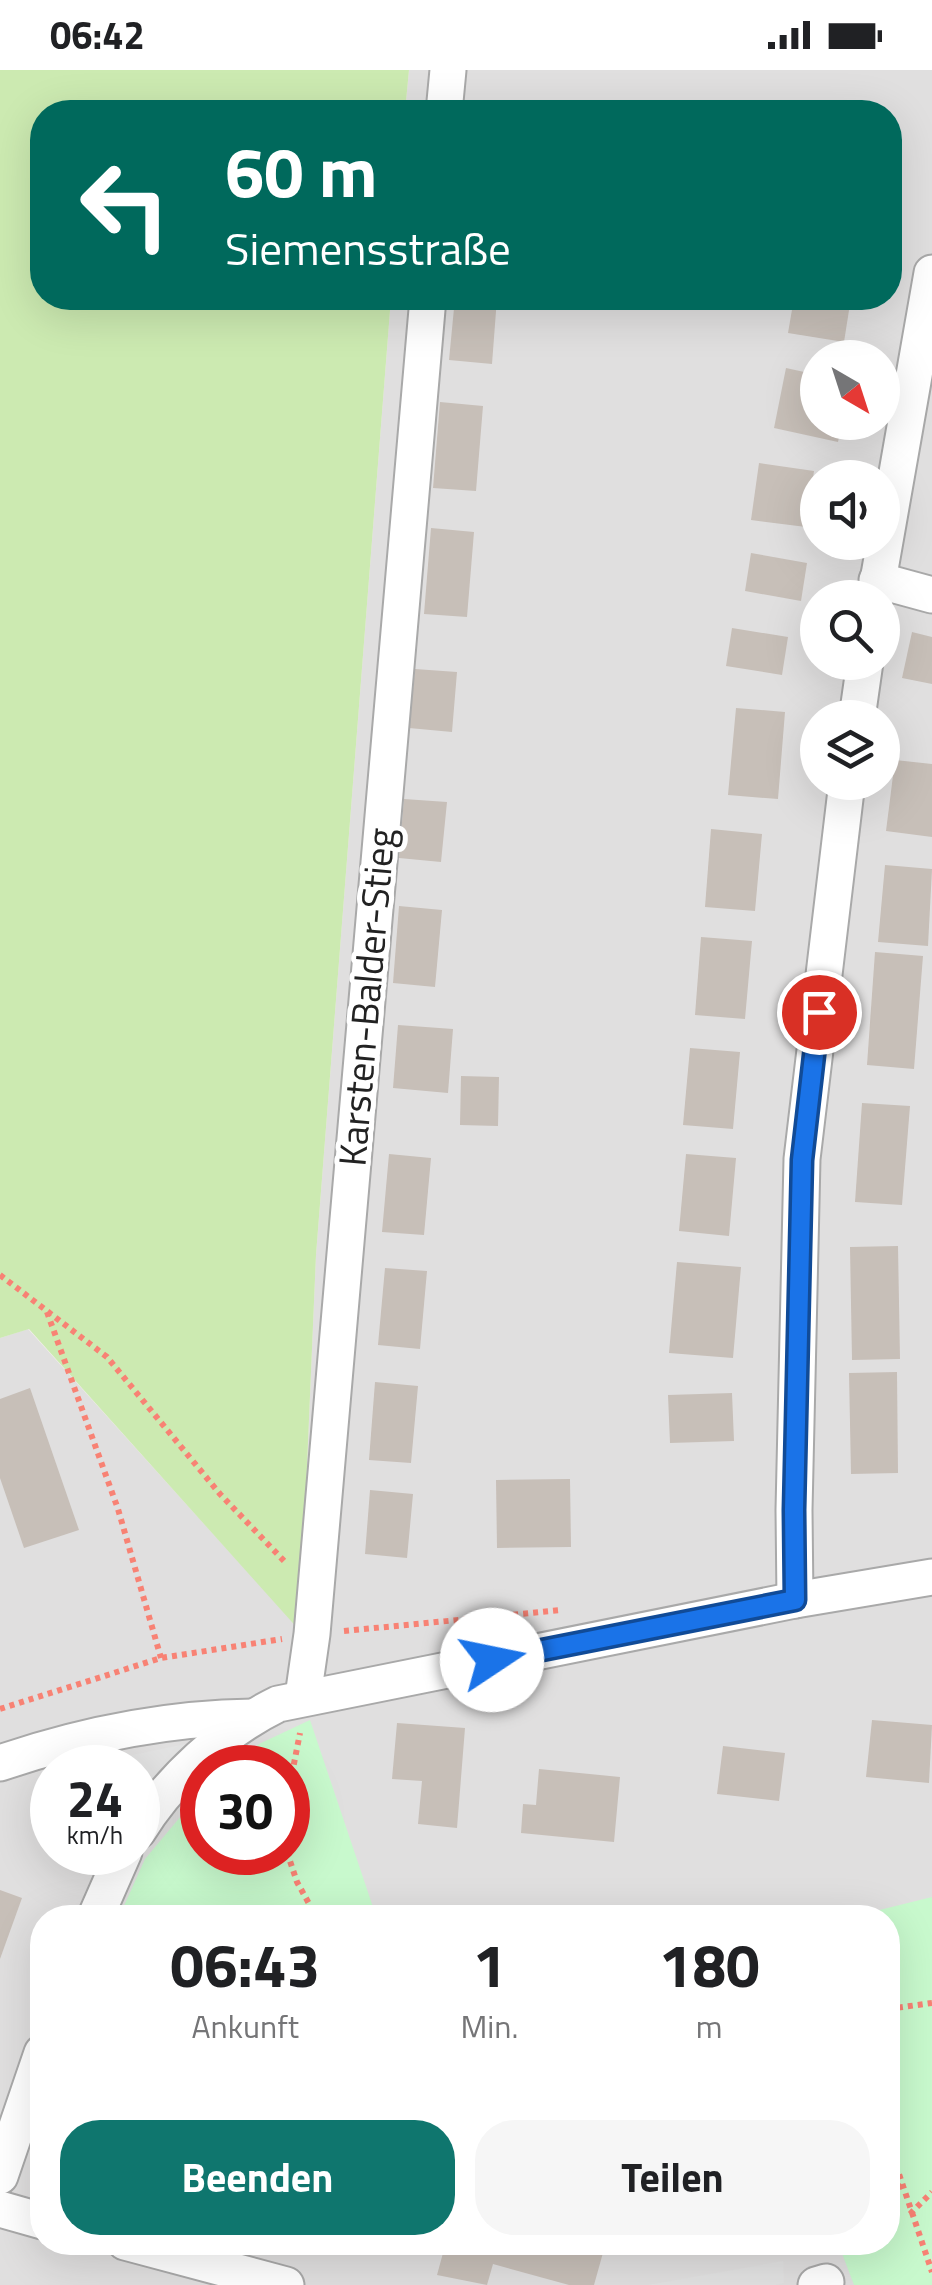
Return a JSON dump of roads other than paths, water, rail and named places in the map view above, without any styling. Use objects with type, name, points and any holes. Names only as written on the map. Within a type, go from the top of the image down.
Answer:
[{"type":"street","points":[[445,100],[448,70]]},
{"type":"street","points":[[878,580],[932,273]]},
{"type":"street","name":"Karsten-Balder-Stieg","points":[[303,1697],[312,1634],[427,310]]},
{"type":"street","points":[[900,592],[932,595]]},
{"type":"street","points":[[795,1600],[802,1160],[845,800]]},
{"type":"street","points":[[160,1803],[180,1778],[253,1717],[278,1704],[795,1600],[932,1577]]},
{"type":"street","points":[[0,1763],[51,1746],[141,1726],[212,1717],[253,1717]]},
{"type":"street","points":[[101,1905],[114,1875]]},
{"type":"street","points":[[0,2176],[30,2088]]},
{"type":"street","points":[[0,2210],[30,2218]]},
{"type":"street","points":[[174,2255],[286,2285]]}]
